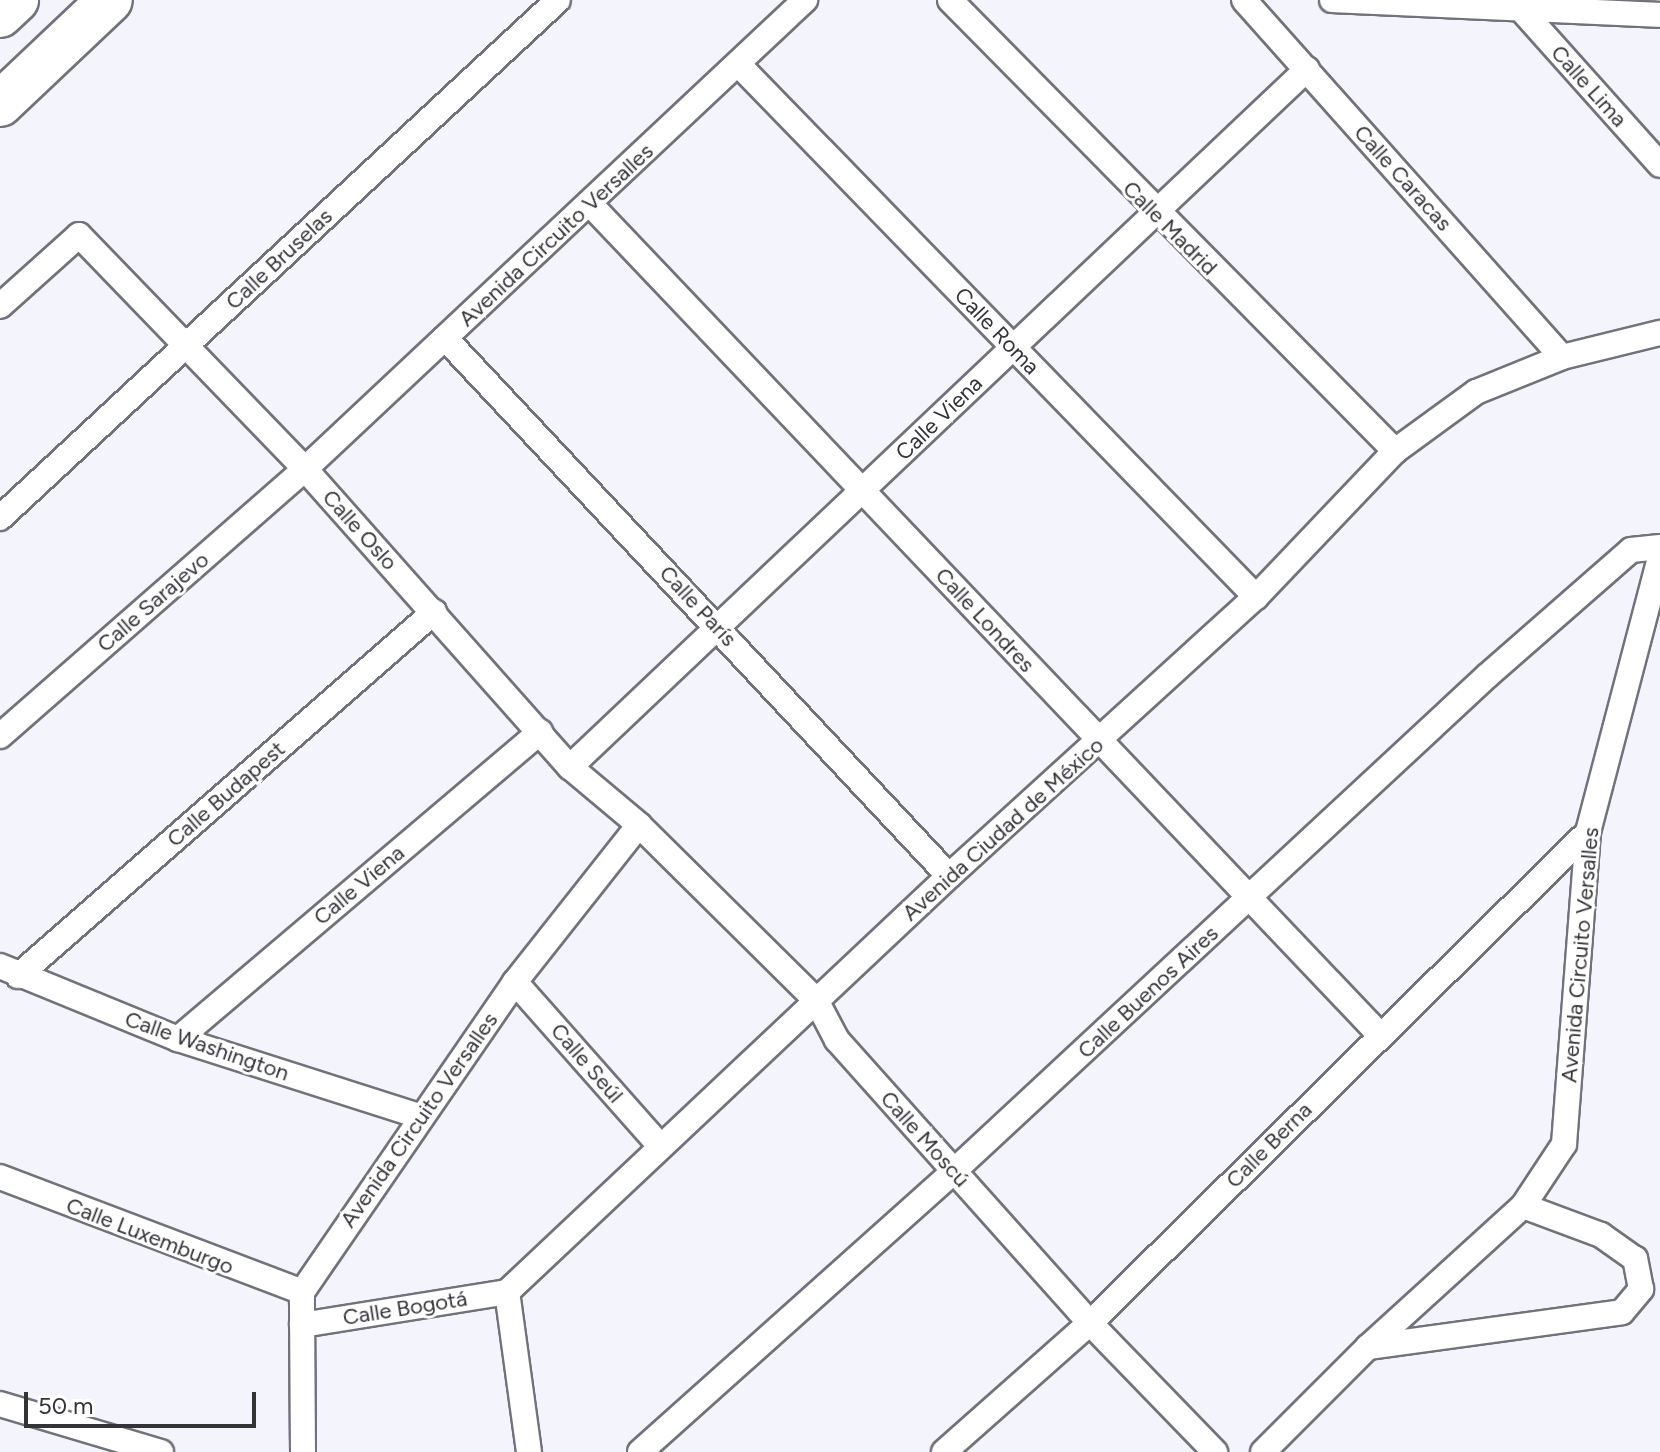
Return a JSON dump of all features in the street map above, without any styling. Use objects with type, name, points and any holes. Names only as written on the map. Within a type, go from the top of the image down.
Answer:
[{"type":"highway","points":[[0,15],[16,0]]},
{"type":"highway","points":[[0,104],[110,0]]},
{"type":"street","name":"Calle Bruselas","points":[[0,518],[558,0]]},
{"type":"street","name":"Avenida Circuito Versalles","points":[[305,469],[591,205],[805,0]]},
{"type":"street","name":"Calle Madrid","points":[[950,0],[1152,211],[1395,451]]},
{"type":"street","name":"Calle Caracas","points":[[1244,0],[1562,357]]},
{"type":"street","points":[[1332,0],[1518,6],[1660,15]]},
{"type":"street","name":"Calle Lima","points":[[1518,6],[1660,165]]},
{"type":"street","name":"Calle Roma","points":[[739,65],[1256,597]]},
{"type":"street","name":"Calle Viena","points":[[570,767],[864,491],[1152,211],[1307,69]]},
{"type":"street","name":"Calle Londres","points":[[591,205],[864,491],[1247,901],[1380,1035]]},
{"type":"street","name":"Calle Oslo","points":[[0,306],[79,235],[305,469],[570,767],[639,825]]},
{"type":"street","name":"Calle París","points":[[445,338],[949,876]]},
{"type":"street","name":"Avenida Ciudad de México","points":[[507,1292],[659,1145],[1256,597],[1395,451],[1476,392],[1562,357],[1656,338]]},
{"type":"street","name":"Calle Sarajevo","points":[[0,736],[305,469]]},
{"type":"street","name":"Calle Buenos Aires","points":[[640,1452],[954,1171],[1631,550],[1660,547]]},
{"type":"street","name":"Avenida Circuito Versalles","points":[[1263,1452],[1368,1347],[1523,1206],[1564,1144],[1588,832],[1660,557]]},
{"type":"street","name":"Calle Budapest","points":[[9,971],[434,612]]},
{"type":"street","name":"Calle Viena","points":[[178,1039],[540,732]]},
{"type":"street","name":"Avenida Circuito Versalles","points":[[302,1292],[419,1116],[515,982],[639,825]]},
{"type":"street","name":"Calle Moscú","points":[[639,825],[816,1000],[837,1040],[1090,1323],[1215,1452]]},
{"type":"street","name":"Calle Berna","points":[[944,1452],[1090,1323],[1588,832]]},
{"type":"street","name":"Calle Washington","points":[[9,971],[178,1039],[419,1116]]},
{"type":"street","name":"Calle Seúl","points":[[515,982],[659,1145]]},
{"type":"street","name":"Calle Luxemburgo","points":[[0,1177],[302,1292]]},
{"type":"street","points":[[1368,1347],[1622,1312],[1641,1289],[1635,1259],[1601,1235],[1523,1206]]},
{"type":"street","points":[[302,1292],[303,1452]]},
{"type":"street","points":[[507,1292],[529,1452]]},
{"type":"street","name":"Calle Bogotá","points":[[302,1325],[507,1292]]},
{"type":"street","points":[[1,1407],[161,1452]]}]
